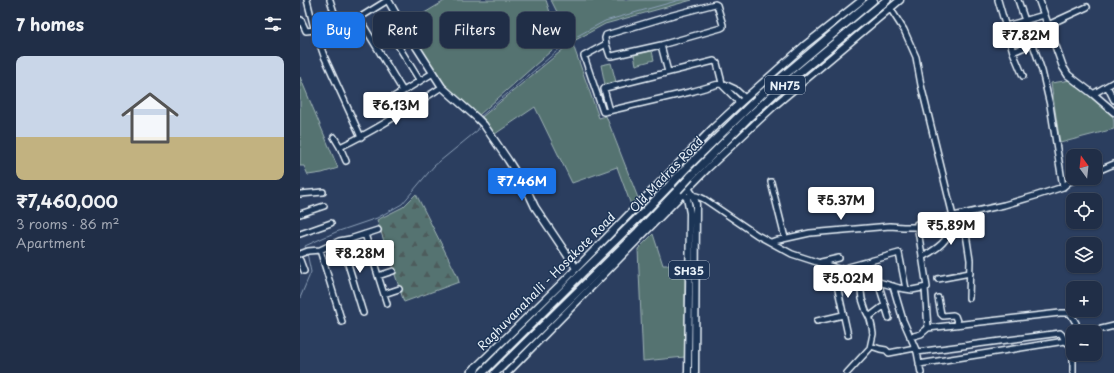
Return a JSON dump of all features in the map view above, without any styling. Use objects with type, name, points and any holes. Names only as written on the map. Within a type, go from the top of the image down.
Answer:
[{"type":"highway","name":"Old Madras Road","points":[[482,373],[645,211],[684,170],[763,93],[873,0]]},
{"type":"highway","name":"NH75","points":[[495,373],[638,232],[685,194],[690,177],[748,118],[776,92],[887,0]]},
{"type":"main road","points":[[388,0],[442,87],[484,125],[527,190],[535,207],[576,268]]},
{"type":"main road","name":"Raghuvanahalli - Hosakote Road","points":[[470,373],[475,370],[745,98],[805,45],[862,0]]},
{"type":"main road","points":[[507,373],[685,194],[688,188],[708,168],[774,106],[900,0]]},
{"type":"main road","points":[[1039,0],[1068,75],[1114,112]]},
{"type":"main road","points":[[671,171],[688,188]]},
{"type":"main road","points":[[666,176],[685,194]]},
{"type":"main road","name":"SH35","points":[[685,194],[690,213],[688,373]]},
{"type":"main road","name":"SH35","points":[[685,194],[696,204],[696,373]]},
{"type":"street","points":[[307,0],[312,19]]},
{"type":"street","points":[[330,0],[334,12]]},
{"type":"street","points":[[365,14],[388,0]]},
{"type":"street","points":[[998,0],[1013,52],[1023,76]]},
{"type":"street","points":[[771,242],[810,233],[874,227],[890,226],[903,228],[918,226],[917,224],[1004,204],[1064,187],[1050,105],[1042,71],[1018,0]]},
{"type":"street","points":[[715,4],[724,25],[723,27],[661,45],[612,56],[610,56],[606,44],[604,38],[606,35],[715,4]]},
{"type":"street","points":[[1048,25],[1087,7]]},
{"type":"street","points":[[890,8],[904,30],[916,57],[950,217],[948,236],[936,250],[922,257]]},
{"type":"street","points":[[1006,26],[1044,15]]},
{"type":"street","points":[[301,20],[306,31],[312,30]]},
{"type":"street","points":[[365,28],[403,91]]},
{"type":"street","points":[[1013,52],[1052,35]]},
{"type":"street","points":[[606,44],[584,56],[603,112],[722,83],[735,89],[745,98]]},
{"type":"street","points":[[661,45],[668,72]]},
{"type":"street","points":[[321,48],[361,137]]},
{"type":"street","points":[[400,48],[420,81]]},
{"type":"street","points":[[610,111],[605,88],[714,61],[717,63],[722,83],[740,103]]},
{"type":"street","points":[[392,98],[433,73]]},
{"type":"street","points":[[1093,94],[1114,82]]},
{"type":"street","points":[[1107,86],[1114,100]]},
{"type":"street","points":[[340,147],[361,137],[399,115],[442,87]]},
{"type":"street","points":[[334,137],[346,161]]},
{"type":"street","points":[[1102,169],[1114,164]]},
{"type":"street","points":[[771,182],[784,238]]},
{"type":"street","points":[[300,194],[323,192]]},
{"type":"street","points":[[685,194],[697,195],[757,235],[792,254],[893,286],[912,290],[925,288]]},
{"type":"street","points":[[300,214],[324,206]]},
{"type":"street","points":[[963,214],[970,260],[969,298]]},
{"type":"street","points":[[300,234],[331,223]]},
{"type":"street","points":[[918,226],[927,287],[925,288],[928,328]]},
{"type":"street","points":[[300,254],[308,251],[320,250],[341,241],[378,230]]},
{"type":"street","points":[[365,234],[387,304]]},
{"type":"street","points":[[341,241],[363,313]]},
{"type":"street","points":[[320,250],[342,322]]},
{"type":"street","points":[[840,270],[899,253],[906,289]]},
{"type":"street","points":[[819,263],[839,258]]},
{"type":"street","points":[[300,260],[304,271]]},
{"type":"street","points":[[833,268],[848,335]]},
{"type":"street","points":[[378,276],[393,271]]},
{"type":"street","points":[[938,279],[970,273]]},
{"type":"street","points":[[847,373],[870,348],[873,334],[869,317],[862,299],[859,276]]},
{"type":"street","points":[[878,282],[888,318]]},
{"type":"street","points":[[893,286],[910,337],[916,350],[921,373]]},
{"type":"street","points":[[384,294],[399,289]]},
{"type":"street","points":[[938,298],[941,314],[943,316],[956,316],[958,324]]},
{"type":"street","points":[[869,317],[885,305]]},
{"type":"street","points":[[910,337],[921,334],[928,328],[1060,313],[1070,313],[1076,325]]},
{"type":"street","points":[[817,321],[843,314]]},
{"type":"street","points":[[1102,329],[1114,326]]},
{"type":"street","points":[[871,346],[886,350],[889,354],[1057,334],[1062,335],[1065,341],[919,364]]},
{"type":"street","points":[[1073,361],[1074,373]]},
{"type":"street","points":[[853,367],[854,373]]},
{"type":"green space","points":[[446,0],[546,0],[550,12],[517,12],[517,48],[554,48],[479,115],[445,85],[421,48],[432,48],[432,12],[426,12]]},
{"type":"green space","points":[[551,0],[692,0],[605,24],[575,40],[575,12],[557,12]]},
{"type":"green space","points":[[565,48],[574,48],[599,118],[606,116],[638,198],[631,205],[617,167],[572,183],[535,107],[495,134],[482,117]]},
{"type":"green space","points":[[652,51],[654,60],[636,65],[634,55]]},
{"type":"green space","points":[[611,63],[616,82],[605,85],[601,65]]},
{"type":"green space","points":[[300,77],[338,168],[322,173],[308,175],[304,166],[300,166]]},
{"type":"green space","points":[[1071,80],[1106,107],[1113,117],[1114,129],[1060,143],[1051,83]]},
{"type":"green space","points":[[416,194],[457,275],[459,282],[404,302],[377,220],[403,207]]},
{"type":"green space","points":[[653,234],[663,265],[685,265],[685,357],[643,361],[638,249]]},
{"type":"waterway","points":[[480,117],[570,40],[605,21],[680,0]]},
{"type":"waterway","points":[[306,250],[305,246],[336,232],[377,218],[402,204],[434,166],[478,130],[479,124]]},
{"type":"waterway","points":[[300,298],[311,272],[307,253]]}]
